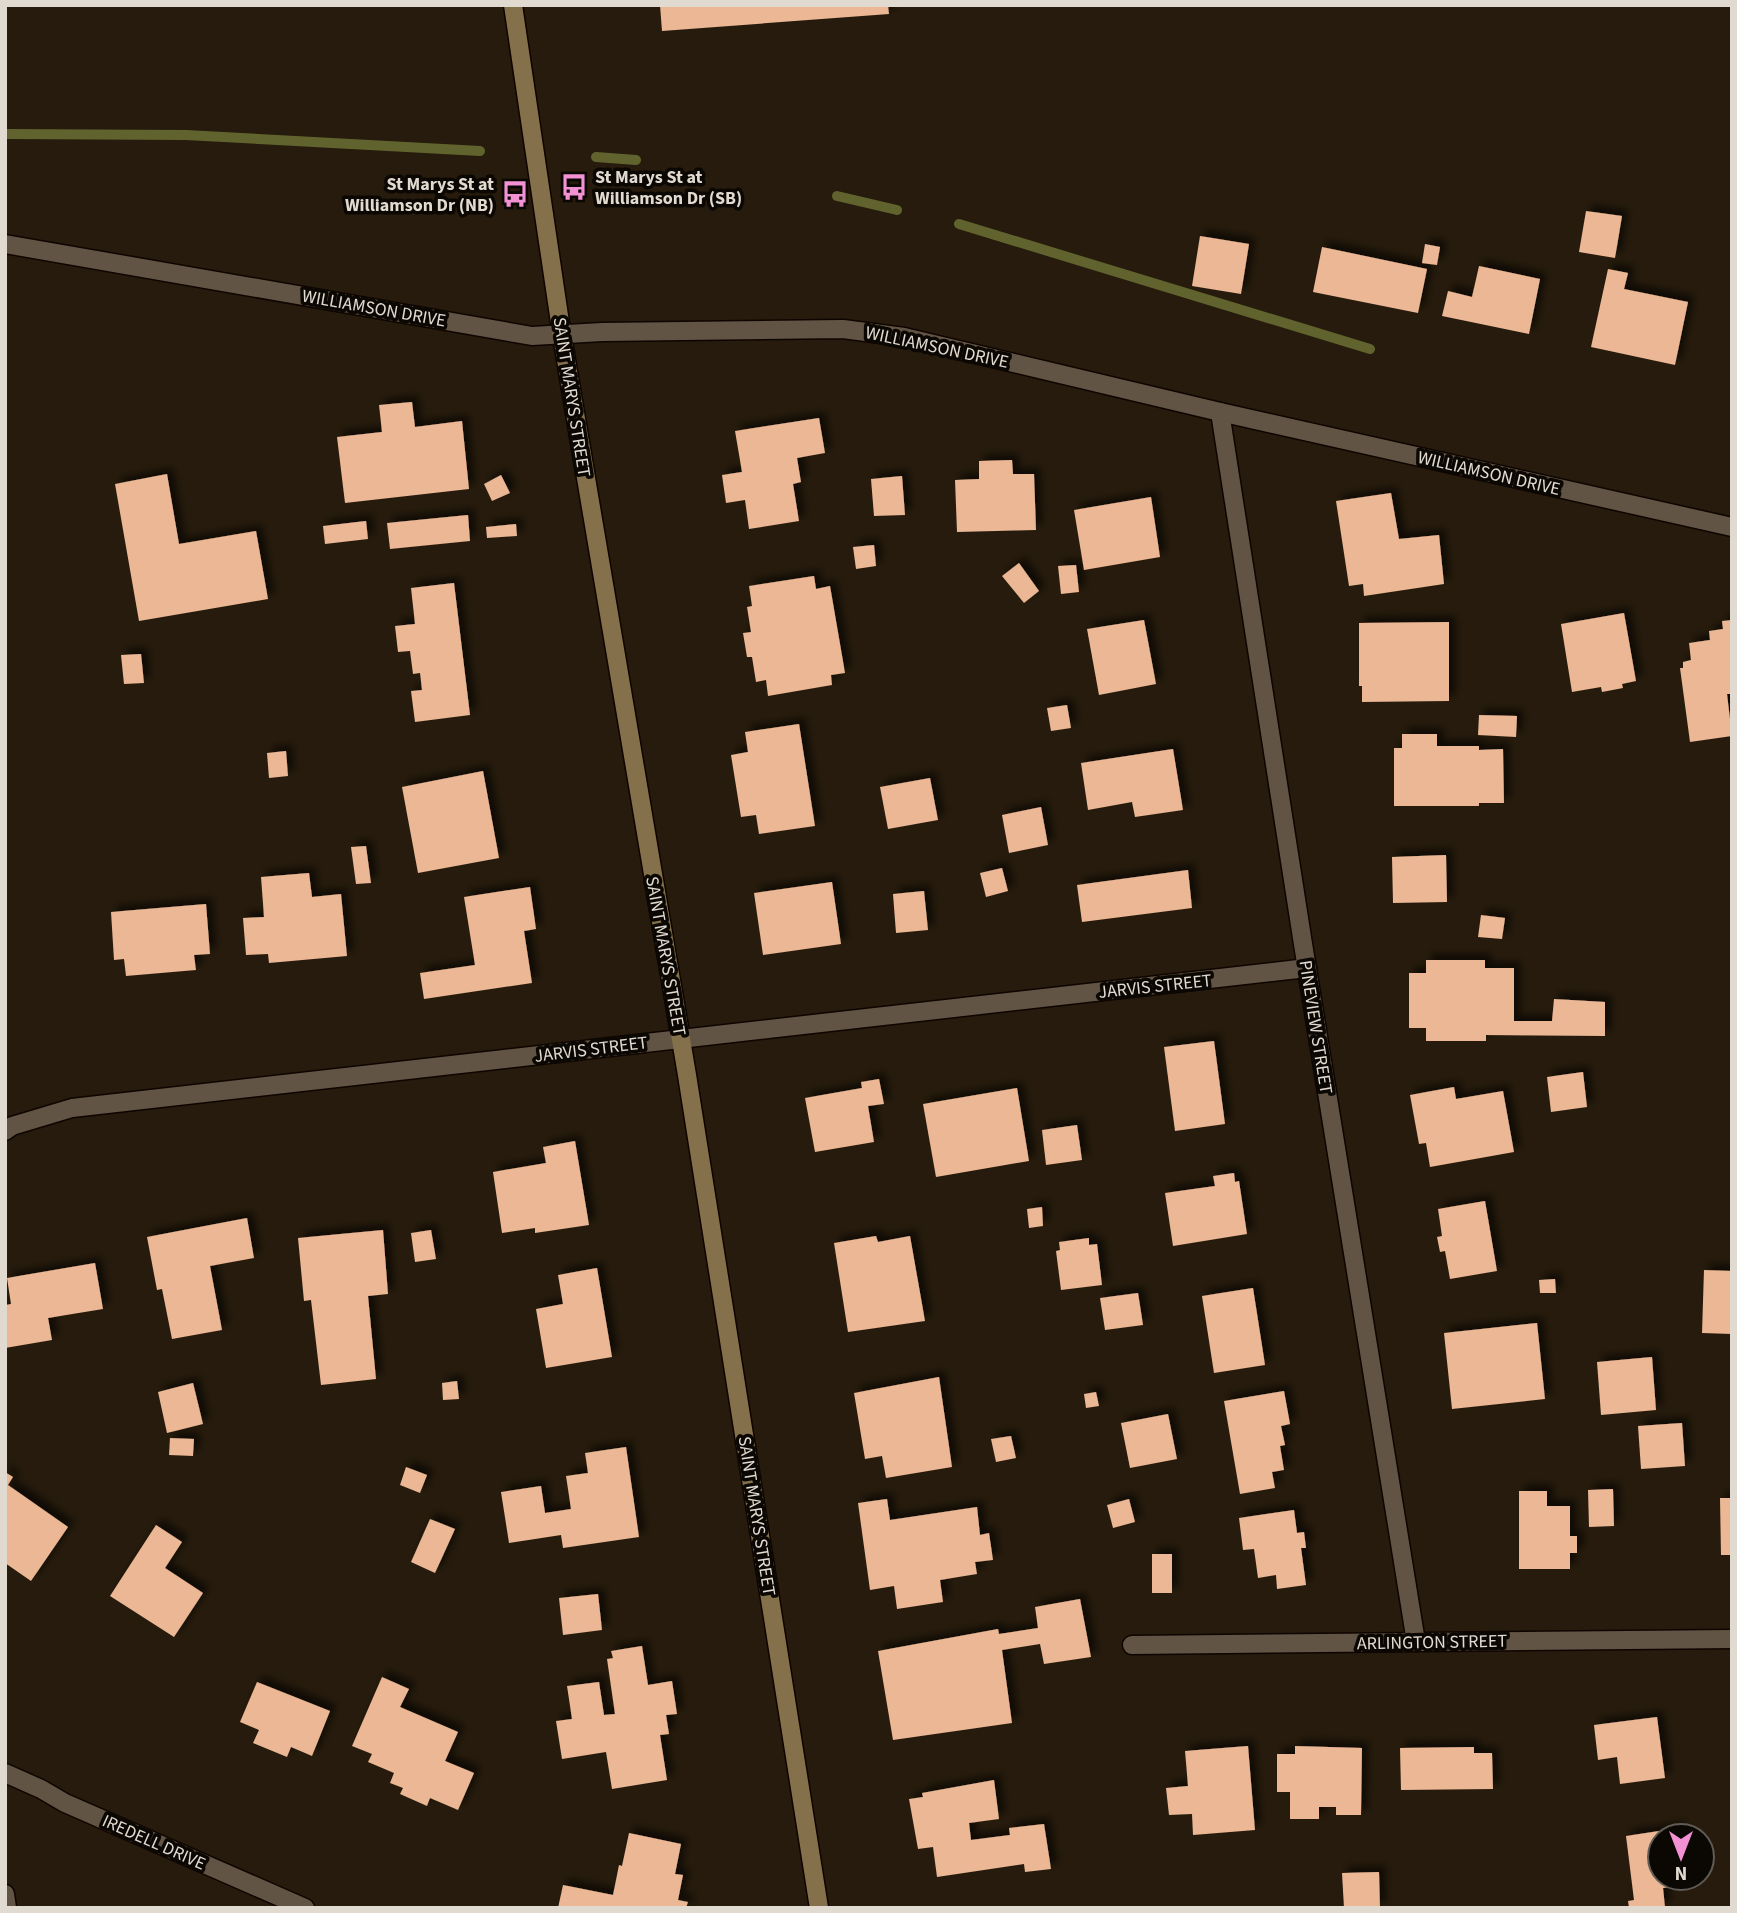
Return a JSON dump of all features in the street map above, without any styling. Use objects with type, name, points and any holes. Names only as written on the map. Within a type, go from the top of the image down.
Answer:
[{"type":"main road","name":"SAINT MARYS STREET","points":[[513,5],[562,335],[680,1038],[819,1908]]},
{"type":"street","name":"WILLIAMSON DRIVE","points":[[5,244],[532,336],[601,332],[843,329],[904,337],[1220,412],[1732,527]]},
{"type":"street","name":"PINEVIEW STREET","points":[[1220,412],[1416,1642]]},
{"type":"street","name":"JARVIS STREET","points":[[5,1131],[12,1126],[72,1108],[1307,968]]},
{"type":"street","name":"ARLINGTON STREET","points":[[1132,1645],[1732,1639]]},
{"type":"street","name":"IREDELL DRIVE","points":[[5,1773],[65,1803],[304,1908]]},
{"type":"street","points":[[5,1894],[6,1908]]},
{"type":"building","points":[[660,5],[888,5],[889,14],[662,31]]},
{"type":"building","points":[[1586,211],[1622,216],[1615,258],[1579,252]]},
{"type":"building","points":[[1200,236],[1249,244],[1241,294],[1192,286]]},
{"type":"building","points":[[1425,244],[1440,247],[1437,265],[1422,263]]},
{"type":"building","points":[[1322,247],[1427,269],[1418,313],[1313,292]]},
{"type":"building","points":[[1479,266],[1540,279],[1529,334],[1442,316],[1448,291],[1472,297]]},
{"type":"building","points":[[1608,269],[1628,273],[1624,289],[1688,302],[1675,365],[1591,347]]},
{"type":"building","points":[[412,402],[415,427],[462,421],[469,489],[345,503],[337,437],[382,432],[379,405]]},
{"type":"building","points":[[819,418],[825,453],[797,458],[801,482],[793,484],[799,521],[749,529],[745,500],[726,503],[722,475],[742,472],[735,431]]},
{"type":"building","points":[[1012,460],[1013,474],[1034,474],[1036,530],[957,532],[955,480],[979,479],[979,461]]},
{"type":"building","points":[[167,474],[179,544],[256,531],[268,599],[139,621],[115,484]]},
{"type":"building","points":[[501,475],[510,493],[492,501],[484,484]]},
{"type":"building","points":[[902,476],[905,515],[874,516],[871,479]]},
{"type":"building","points":[[1391,493],[1399,539],[1439,535],[1444,584],[1364,596],[1363,584],[1349,586],[1336,501]]},
{"type":"building","points":[[1151,497],[1160,557],[1084,570],[1074,510]]},
{"type":"building","points":[[468,515],[470,541],[390,549],[387,523]]},
{"type":"building","points":[[366,521],[368,539],[325,544],[323,526]]},
{"type":"building","points":[[516,524],[517,536],[487,538],[486,527]]},
{"type":"building","points":[[874,545],[876,566],[856,569],[853,547]]},
{"type":"building","points":[[1019,563],[1039,591],[1024,603],[1002,576]]},
{"type":"building","points":[[1076,565],[1079,592],[1061,594],[1058,566]]},
{"type":"building","points":[[814,576],[816,589],[830,586],[845,673],[831,675],[832,685],[768,696],[766,680],[756,682],[752,657],[747,657],[743,633],[751,632],[747,607],[752,606],[749,586]]},
{"type":"building","points":[[454,583],[470,715],[415,722],[411,691],[422,690],[420,673],[413,674],[410,651],[398,652],[395,626],[415,624],[411,588]]},
{"type":"building","points":[[1624,613],[1636,681],[1622,684],[1623,688],[1602,692],[1601,687],[1572,692],[1561,624]]},
{"type":"building","points":[[1144,620],[1156,684],[1099,695],[1087,629]]},
{"type":"building","points":[[1732,620],[1732,694],[1727,694],[1732,736],[1690,742],[1680,668],[1683,668],[1683,662],[1691,660],[1689,643],[1710,640],[1709,631],[1723,629],[1722,621]]},
{"type":"building","points":[[1449,622],[1449,701],[1362,702],[1362,686],[1359,686],[1359,623]]},
{"type":"building","points":[[141,654],[144,683],[124,684],[121,655]]},
{"type":"building","points":[[1067,705],[1071,728],[1051,731],[1047,708]]},
{"type":"building","points":[[1479,715],[1517,716],[1516,737],[1478,735]]},
{"type":"building","points":[[799,724],[815,826],[759,834],[756,815],[741,817],[731,755],[748,752],[745,732]]},
{"type":"building","points":[[1402,734],[1437,734],[1437,746],[1503,749],[1504,803],[1479,803],[1479,806],[1394,806],[1394,748],[1402,748]]},
{"type":"building","points":[[1173,749],[1183,810],[1135,817],[1132,802],[1088,810],[1081,763]]},
{"type":"building","points":[[286,751],[288,776],[269,778],[267,753]]},
{"type":"building","points":[[483,771],[499,858],[418,873],[402,787]]},
{"type":"building","points":[[930,778],[938,820],[888,829],[880,787]]},
{"type":"building","points":[[1041,807],[1048,845],[1009,853],[1002,815]]},
{"type":"building","points":[[366,846],[371,883],[356,884],[351,847]]},
{"type":"building","points":[[1446,855],[1447,902],[1393,903],[1392,857]]},
{"type":"building","points":[[1002,868],[1008,891],[986,897],[980,873]]},
{"type":"building","points":[[1188,870],[1192,908],[1082,922],[1077,885]]},
{"type":"building","points":[[309,873],[312,897],[341,894],[347,956],[269,963],[268,954],[246,955],[243,918],[264,917],[261,877]]},
{"type":"building","points":[[832,882],[841,944],[763,955],[754,893]]},
{"type":"building","points":[[530,887],[536,929],[524,931],[532,983],[424,999],[420,973],[475,965],[464,897]]},
{"type":"building","points":[[924,891],[928,930],[896,933],[893,894]]},
{"type":"building","points":[[206,904],[210,954],[194,955],[196,970],[126,976],[124,959],[114,960],[111,912]]},
{"type":"building","points":[[1481,915],[1505,918],[1502,939],[1478,937]]},
{"type":"building","points":[[1426,960],[1485,960],[1485,968],[1514,968],[1514,1021],[1552,1021],[1554,999],[1605,1002],[1605,1036],[1486,1035],[1486,1041],[1426,1041],[1426,1028],[1409,1028],[1409,973],[1426,973]]},
{"type":"building","points":[[1214,1041],[1225,1124],[1175,1131],[1164,1047]]},
{"type":"building","points":[[1583,1072],[1587,1107],[1551,1112],[1547,1077]]},
{"type":"building","points":[[879,1079],[884,1104],[868,1106],[874,1142],[815,1152],[805,1098],[862,1088],[861,1082]]},
{"type":"building","points":[[1454,1087],[1456,1099],[1503,1091],[1514,1152],[1430,1167],[1426,1143],[1419,1144],[1410,1095]]},
{"type":"building","points":[[1017,1088],[1029,1161],[936,1177],[923,1104]]},
{"type":"building","points":[[1077,1125],[1082,1160],[1046,1165],[1042,1130]]},
{"type":"building","points":[[575,1141],[589,1225],[535,1233],[535,1228],[502,1233],[493,1172],[546,1163],[543,1147]]},
{"type":"building","points":[[1234,1173],[1235,1182],[1239,1181],[1247,1234],[1173,1246],[1165,1193],[1215,1186],[1213,1176]]},
{"type":"building","points":[[1485,1201],[1497,1271],[1450,1279],[1445,1251],[1440,1252],[1437,1237],[1442,1236],[1438,1209]]},
{"type":"building","points":[[1042,1207],[1043,1226],[1029,1228],[1027,1209]]},
{"type":"building","points":[[247,1218],[254,1258],[210,1266],[222,1330],[172,1339],[162,1289],[157,1290],[147,1237]]},
{"type":"building","points":[[383,1230],[388,1294],[368,1296],[376,1379],[321,1385],[311,1300],[304,1301],[298,1238]]},
{"type":"building","points":[[431,1230],[436,1259],[415,1262],[411,1233]]},
{"type":"building","points":[[876,1236],[878,1242],[910,1236],[925,1321],[848,1332],[834,1243]]},
{"type":"building","points":[[1089,1238],[1089,1245],[1097,1244],[1102,1285],[1061,1290],[1056,1251],[1060,1250],[1059,1242]]},
{"type":"building","points":[[95,1263],[103,1309],[48,1318],[52,1340],[5,1348],[5,1305],[11,1304],[7,1278]]},
{"type":"building","points":[[597,1268],[612,1357],[546,1368],[536,1309],[563,1304],[558,1275]]},
{"type":"building","points":[[1704,1270],[1732,1271],[1732,1334],[1702,1333]]},
{"type":"building","points":[[1555,1279],[1556,1293],[1540,1293],[1539,1280]]},
{"type":"building","points":[[1253,1288],[1265,1365],[1214,1373],[1202,1296]]},
{"type":"building","points":[[1138,1293],[1143,1325],[1105,1330],[1100,1298]]},
{"type":"building","points":[[1537,1323],[1545,1399],[1452,1409],[1444,1333]]},
{"type":"building","points":[[1652,1357],[1656,1410],[1601,1415],[1597,1362]]},
{"type":"building","points":[[939,1377],[952,1467],[886,1478],[882,1456],[865,1459],[854,1393]]},
{"type":"building","points":[[457,1381],[459,1399],[443,1400],[442,1383]]},
{"type":"building","points":[[193,1383],[203,1424],[167,1433],[158,1392]]},
{"type":"building","points":[[1284,1391],[1290,1424],[1281,1426],[1285,1445],[1280,1446],[1284,1470],[1272,1472],[1275,1488],[1240,1494],[1224,1401]]},
{"type":"building","points":[[1096,1392],[1099,1406],[1086,1408],[1084,1394]]},
{"type":"building","points":[[1168,1414],[1177,1459],[1130,1468],[1121,1423]]},
{"type":"building","points":[[1682,1423],[1685,1466],[1641,1469],[1638,1426]]},
{"type":"building","points":[[1011,1436],[1016,1458],[996,1462],[991,1439]]},
{"type":"building","points":[[170,1438],[194,1439],[193,1456],[169,1455]]},
{"type":"building","points":[[626,1447],[639,1537],[563,1548],[561,1535],[509,1543],[501,1492],[541,1486],[545,1513],[571,1509],[566,1476],[588,1473],[585,1453]]},
{"type":"building","points":[[406,1467],[427,1475],[420,1493],[400,1485]]},
{"type":"building","points":[[5,1472],[13,1477],[8,1485],[68,1527],[31,1581],[5,1563]]},
{"type":"building","points":[[1613,1489],[1614,1526],[1589,1527],[1588,1490]]},
{"type":"building","points":[[1519,1491],[1547,1491],[1547,1506],[1570,1506],[1570,1536],[1577,1536],[1577,1553],[1570,1553],[1570,1569],[1519,1569]]},
{"type":"building","points":[[1720,1498],[1732,1498],[1732,1555],[1721,1555]]},
{"type":"building","points":[[887,1499],[890,1520],[977,1507],[980,1535],[989,1533],[993,1560],[975,1562],[977,1574],[940,1580],[943,1602],[897,1609],[894,1586],[870,1590],[858,1503]]},
{"type":"building","points":[[1129,1499],[1135,1522],[1113,1528],[1107,1505]]},
{"type":"building","points":[[1294,1510],[1297,1533],[1304,1532],[1306,1548],[1301,1548],[1306,1585],[1277,1589],[1276,1575],[1258,1578],[1254,1549],[1243,1550],[1239,1518]]},
{"type":"building","points":[[430,1519],[455,1529],[435,1573],[411,1562]]},
{"type":"building","points":[[156,1525],[182,1542],[165,1568],[203,1593],[174,1637],[110,1596]]},
{"type":"building","points":[[1152,1554],[1172,1554],[1172,1593],[1152,1593]]},
{"type":"building","points":[[598,1594],[602,1630],[563,1635],[559,1598]]},
{"type":"building","points":[[1080,1599],[1091,1657],[1044,1664],[1040,1644],[1002,1650],[1012,1723],[893,1740],[878,1651],[998,1629],[999,1634],[1038,1628],[1035,1607]]},
{"type":"building","points":[[642,1646],[648,1685],[672,1681],[677,1714],[666,1715],[669,1734],[660,1735],[667,1780],[612,1789],[606,1752],[562,1759],[556,1721],[572,1719],[567,1686],[599,1682],[604,1715],[615,1714],[607,1659],[613,1658],[611,1651]]},
{"type":"building","points":[[382,1677],[409,1689],[400,1707],[458,1732],[445,1761],[474,1773],[458,1810],[430,1798],[427,1806],[400,1794],[403,1788],[390,1783],[394,1773],[368,1762],[372,1754],[352,1746]]},
{"type":"building","points":[[257,1682],[330,1711],[312,1756],[291,1747],[287,1757],[253,1743],[259,1730],[240,1722]]},
{"type":"building","points":[[1657,1717],[1665,1778],[1620,1784],[1617,1757],[1598,1760],[1594,1725]]},
{"type":"building","points":[[1248,1746],[1255,1830],[1193,1835],[1192,1814],[1169,1815],[1166,1788],[1188,1786],[1185,1751]]},
{"type":"building","points":[[1295,1746],[1362,1748],[1361,1815],[1336,1815],[1336,1807],[1319,1807],[1319,1819],[1290,1819],[1290,1792],[1277,1792],[1277,1754],[1295,1754]]},
{"type":"building","points":[[1474,1747],[1474,1753],[1492,1753],[1493,1789],[1401,1790],[1400,1748]]},
{"type":"building","points":[[994,1780],[999,1819],[969,1823],[971,1840],[1010,1835],[1009,1828],[1044,1824],[1051,1869],[1025,1872],[1024,1864],[937,1877],[933,1847],[918,1849],[909,1799],[923,1797],[922,1793]]},
{"type":"building","points":[[629,1833],[681,1844],[675,1874],[683,1875],[678,1900],[688,1902],[686,1908],[558,1908],[563,1885],[613,1895]]},
{"type":"building","points":[[1646,1833],[1646,1892],[1663,1892],[1665,1907],[1629,1908],[1628,1901],[1634,1900],[1626,1836]]},
{"type":"building","points":[[1379,1872],[1380,1908],[1344,1908],[1342,1873]]},
{"type":"waterway","points":[[5,134],[186,135],[480,151]]},
{"type":"waterway","points":[[596,157],[636,160]]},
{"type":"waterway","points":[[837,196],[897,210]]},
{"type":"waterway","points":[[959,224],[1370,349]]},
{"type":"place","name":"St Marys St at Williamson Dr (SB)","points":[[574,187]]},
{"type":"place","name":"St Marys St at Williamson Dr (NB)","points":[[515,194]]}]
